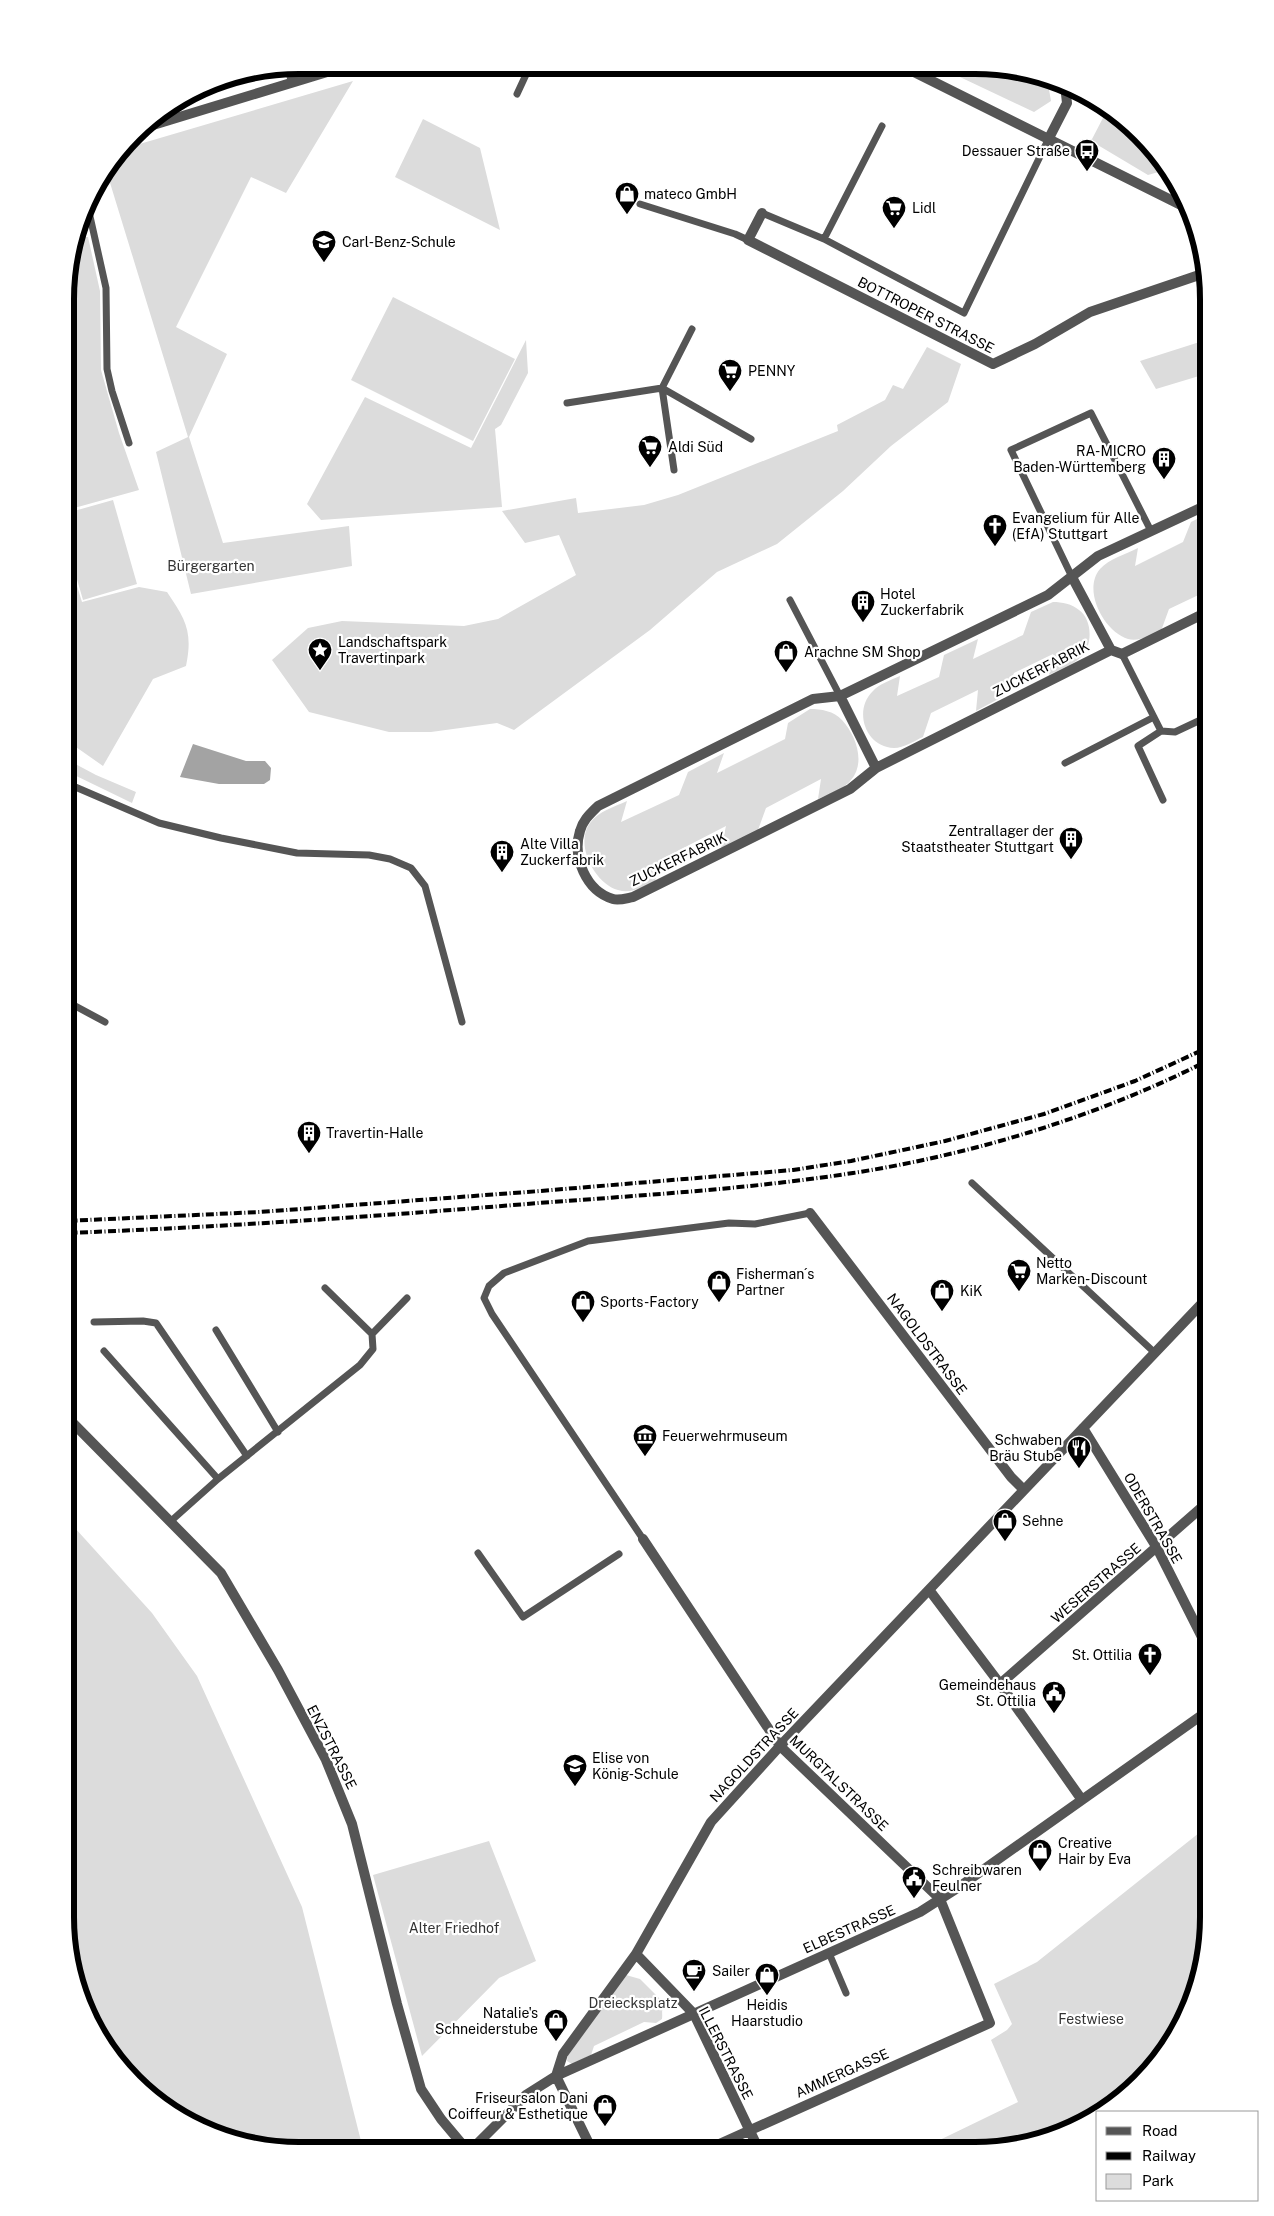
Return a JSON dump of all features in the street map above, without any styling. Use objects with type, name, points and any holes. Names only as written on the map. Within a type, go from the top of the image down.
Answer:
[{"type":"street","points":[[291,74],[293,82]]},
{"type":"street","points":[[158,124],[320,74]]},
{"type":"street","points":[[918,74],[1179,204]]},
{"type":"street","points":[[1048,140],[1067,103],[1066,93]]},
{"type":"street","points":[[748,240],[762,213]]},
{"type":"street","name":"BOTTROPER STRASSE","points":[[748,240],[993,364],[1035,344],[1090,312],[1199,275]]},
{"type":"street","name":"ZUCKERFABRIK","points":[[1111,650],[876,768],[850,789],[633,897],[614,900],[597,890],[582,870],[578,850],[580,832],[586,818],[598,806],[813,700],[840,696],[1048,595],[1098,556],[1200,508]]},
{"type":"street","name":"ZUCKERFABRIK","points":[[1072,577],[1111,650],[1122,654]]},
{"type":"street","points":[[1122,654],[1200,615]]},
{"type":"street","points":[[840,696],[876,768]]},
{"type":"street","name":"NAGOLDSTRASSE","points":[[810,1213],[1011,1477],[1024,1490]]},
{"type":"street","name":"NAGOLDSTRASSE","points":[[556,2076],[563,2054],[636,1954],[711,1822],[780,1746],[930,1591],[1200,1306]]},
{"type":"street","name":"ENZSTRASSE","points":[[74,1424],[221,1573],[278,1670],[326,1760],[352,1824],[399,2014],[421,2089],[441,2119],[460,2142]]},
{"type":"street","name":"ODERSTRASSE","points":[[1083,1428],[1157,1548],[1200,1633]]},
{"type":"street","name":"WESERSTRASSE","points":[[1000,1684],[1200,1509]]},
{"type":"street","name":"MURGTALSTRASSE","points":[[643,1539],[780,1746],[940,1899],[990,2022]]},
{"type":"street","points":[[930,1591],[1000,1684],[1082,1800]]},
{"type":"street","name":"ELBESTRASSE","points":[[479,2142],[526,2094],[556,2076],[920,1912],[1200,1716]]},
{"type":"street","name":"ILLERSTRASSE","points":[[636,1954],[694,2014],[755,2142]]},
{"type":"street","name":"AMMERGASSE","points":[[724,2142],[990,2022]]},
{"type":"street","points":[[556,2076],[588,2142]]},
{"type":"lane","points":[[517,94],[526,74]]},
{"type":"lane","points":[[824,239],[882,126]]},
{"type":"lane","points":[[762,213],[824,239],[964,313],[1048,140]]},
{"type":"lane","points":[[640,204],[735,234],[748,240]]},
{"type":"lane","points":[[90,216],[106,288],[104,369],[129,443]]},
{"type":"lane","points":[[674,470],[662,388],[692,328]]},
{"type":"lane","points":[[567,403],[662,388],[751,439]]},
{"type":"lane","points":[[1072,577],[1011,450],[1091,413],[1151,531]]},
{"type":"lane","points":[[790,600],[840,696]]},
{"type":"lane","points":[[1122,654],[1162,731]]},
{"type":"lane","points":[[1065,763],[1154,717]]},
{"type":"lane","points":[[1163,800],[1138,746],[1162,731],[1175,732],[1200,720]]},
{"type":"lane","points":[[74,787],[159,823],[297,853],[368,855],[390,859],[411,868],[425,886],[462,1022]]},
{"type":"lane","points":[[74,1005],[105,1022]]},
{"type":"lane","points":[[972,1183],[1155,1353]]},
{"type":"lane","points":[[643,1539],[492,1314],[484,1298],[489,1286],[504,1272],[588,1241],[729,1223],[755,1224],[810,1213]]},
{"type":"lane","points":[[171,1521],[218,1479],[360,1365],[373,1349],[372,1334],[326,1288]]},
{"type":"lane","points":[[372,1334],[407,1298]]},
{"type":"lane","points":[[94,1322],[143,1321],[156,1323],[247,1456]]},
{"type":"lane","points":[[216,1330],[278,1432]]},
{"type":"lane","points":[[104,1351],[218,1479]]},
{"type":"lane","points":[[478,1553],[523,1617],[619,1554]]},
{"type":"lane","points":[[829,1953],[846,1993]]},
{"type":"green space","points":[[954,74],[990,74],[1019,78],[1048,87],[1051,101],[1034,112]]},
{"type":"green space","name":"Bürgergarten","points":[[353,81],[286,193],[251,177],[176,327],[227,354],[189,437],[223,543],[349,526],[352,566],[191,594],[156,452],[188,437],[109,179],[135,145]]},
{"type":"green space","points":[[1104,114],[1124,130],[1144,150],[1160,171],[1148,175],[1091,141]]},
{"type":"green space","points":[[423,119],[480,148],[500,230],[395,177]]},
{"type":"green space","points":[[82,237],[88,237],[100,291],[101,370],[119,433],[139,490],[74,508],[74,284]]},
{"type":"green space","points":[[393,297],[515,359],[473,441],[351,380]]},
{"type":"green space","points":[[526,340],[528,373],[501,425],[495,429],[502,507],[321,520],[307,504],[365,397],[471,448]]},
{"type":"green space","points":[[1200,342],[1200,376],[1156,389],[1140,361]]},
{"type":"green space","points":[[927,347],[961,364],[948,402],[891,446],[843,491],[777,544],[717,572],[650,630],[514,730],[497,723],[431,732],[389,732],[309,712],[272,660],[308,628],[342,621],[464,626],[498,619],[576,575],[559,535],[525,543],[502,511],[576,498],[578,513],[644,505],[678,495],[838,431],[837,425],[885,400],[893,385],[903,389]]},
{"type":"green space","points":[[113,500],[137,584],[83,600],[74,569],[74,511]]},
{"type":"green space","points":[[1200,518],[1200,594],[1169,609],[1161,631],[1136,640],[1119,635],[1104,619],[1095,599],[1093,588],[1095,578],[1100,569],[1113,560],[1138,548],[1135,566],[1183,542],[1191,522]]},
{"type":"green space","points":[[74,576],[82,602],[139,587],[167,592],[183,619],[188,635],[189,644],[186,666],[153,679],[103,766],[74,746]]},
{"type":"green space","points":[[1053,602],[1073,606],[1084,614],[1087,620],[1090,634],[1089,641],[1084,653],[1077,661],[1049,675],[1053,654],[1014,673],[1004,696],[976,711],[978,690],[931,713],[923,737],[905,746],[894,748],[884,746],[869,735],[863,717],[864,708],[867,699],[878,686],[900,676],[897,696],[939,677],[944,655],[978,639],[973,659],[1023,635],[1031,612]]},
{"type":"green space","points":[[810,709],[819,709],[835,714],[847,726],[855,741],[858,766],[851,780],[844,786],[818,799],[821,779],[766,808],[758,830],[721,848],[726,826],[662,859],[655,881],[637,889],[628,891],[618,890],[602,880],[595,872],[589,862],[584,841],[590,823],[598,815],[627,801],[621,822],[679,795],[688,772],[724,753],[717,773],[785,739],[788,723]]},
{"type":"green space","points":[[74,763],[136,792],[132,803],[74,775]]},
{"type":"green space","points":[[74,1527],[152,1613],[197,1676],[302,1907],[361,2142],[284,2142],[255,2138],[241,2135],[199,2119],[162,2096],[130,2066],[120,2054],[97,2017],[81,1975],[74,1932]]},
{"type":"green space","name":"Festwiese","points":[[1200,1832],[1200,1932],[1193,1975],[1183,2003],[1170,2030],[1144,2066],[1112,2096],[1088,2112],[1061,2125],[1033,2135],[990,2142],[936,2142],[1018,2102],[991,2040],[1007,2030],[1012,2024],[994,1984],[1037,1962]]},
{"type":"green space","name":"Alter Friedhof","points":[[489,1841],[536,1961],[499,1978],[422,2056],[373,1875]]},
{"type":"green space","name":"Dreiecksplatz","points":[[626,1975],[640,1979],[666,2005],[662,2011],[662,2019],[656,2023],[644,2022],[594,2046],[591,2055],[572,2064],[567,2061],[568,2055]]},
{"type":"shaded area","points":[[193,744],[246,761],[265,761],[271,768],[270,780],[264,784],[219,784],[180,777]]},
{"type":"railway","points":[[74,1221],[260,1212],[793,1170],[851,1161],[945,1141],[1044,1114],[1135,1081],[1200,1051]]},
{"type":"railway","points":[[74,1233],[421,1212],[696,1191],[814,1179],[899,1165],[990,1144],[1124,1099],[1200,1064]]},
{"type":"place","name":"Dessauer Straße","points":[[1087,172]]},
{"type":"place","name":"mateco GmbH","points":[[627,215]]},
{"type":"place","name":"Lidl","points":[[894,229]]},
{"type":"place","name":"Carl-Benz-Schule","points":[[324,263]]},
{"type":"place","name":"PENNY","points":[[730,392]]},
{"type":"place","name":"Aldi Süd","points":[[650,468]]},
{"type":"place","name":"RA-MICRO Baden-Württemberg","points":[[1164,480]]},
{"type":"place","name":"Evangelium für Alle (EfA) Stuttgart","points":[[995,547]]},
{"type":"place","name":"Hotel Zuckerfabrik","points":[[863,623]]},
{"type":"place","name":"Landschaftspark Travertinpark","points":[[320,671]]},
{"type":"place","name":"Arachne SM Shop","points":[[786,673]]},
{"type":"place","name":"Zentrallager der Staatstheater Stuttgart","points":[[1071,860]]},
{"type":"place","name":"Alte Villa Zuckerfabrik","points":[[502,873]]},
{"type":"place","name":"Travertin-Halle","points":[[309,1154]]},
{"type":"place","name":"Netto Marken-Discount","points":[[1019,1292]]},
{"type":"place","name":"Fisherman´s Partner","points":[[719,1303]]},
{"type":"place","name":"KiK","points":[[942,1312]]},
{"type":"place","name":"Sports-Factory","points":[[583,1323]]},
{"type":"place","name":"Feuerwehrmuseum","points":[[645,1457]]},
{"type":"place","name":"Schwaben Bräu Stube","points":[[1079,1469]]},
{"type":"place","name":"Sehne","points":[[1005,1542]]},
{"type":"place","name":"St. Ottilia","points":[[1150,1676]]},
{"type":"place","name":"Gemeindehaus St. Ottilia","points":[[1054,1714]]},
{"type":"place","name":"Elise von König-Schule","points":[[575,1787]]},
{"type":"place","name":"Creative Hair by Eva","points":[[1040,1872]]},
{"type":"place","name":"Schreibwaren Feulner","points":[[914,1899]]},
{"type":"place","name":"Sailer","points":[[694,1992]]},
{"type":"place","name":"Heidis Haarstudio","points":[[767,1996]]},
{"type":"place","name":"Natalie's Schneiderstube","points":[[556,2042]]},
{"type":"place","name":"Friseursalon Dani Coiffeur & Esthetique","points":[[605,2127]]}]
